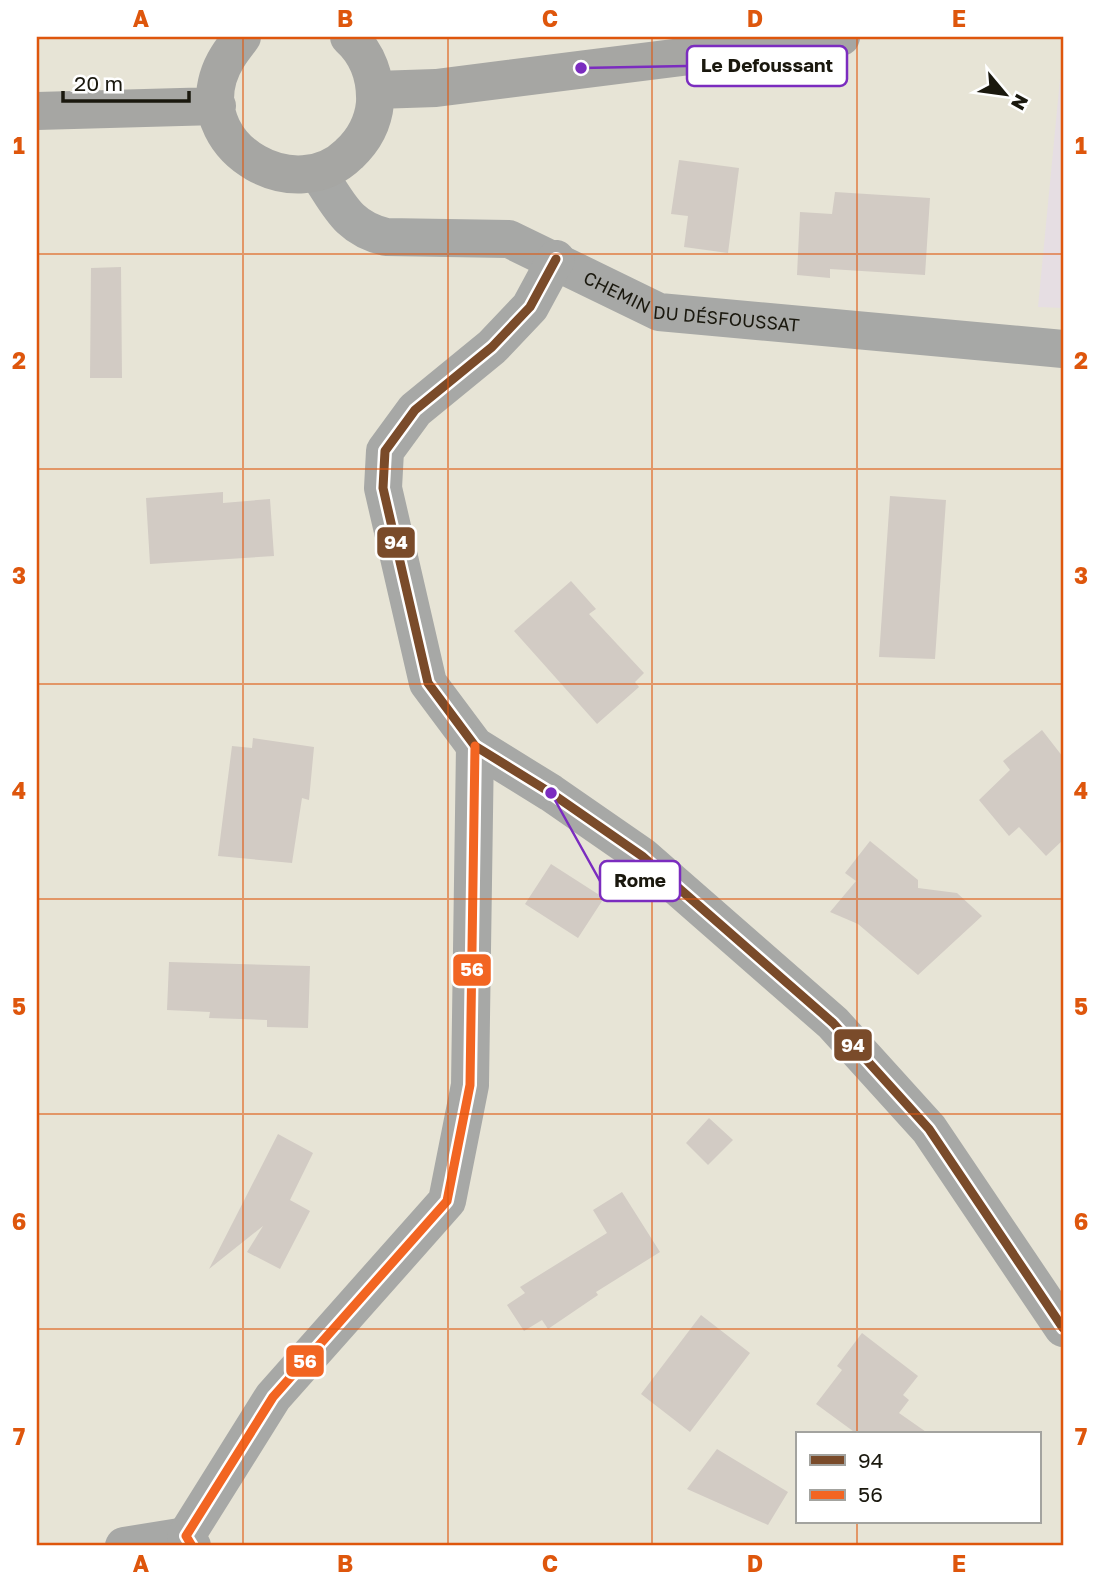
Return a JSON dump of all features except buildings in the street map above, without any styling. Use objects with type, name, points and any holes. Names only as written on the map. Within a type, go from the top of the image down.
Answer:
[{"type":"main road","points":[[242,37],[226,57],[217,80],[217,106],[225,132],[241,154],[264,169],[291,176],[318,173],[343,161],[362,142],[373,117],[376,90],[370,65],[349,37]]},
{"type":"main road","points":[[376,90],[436,89],[841,37]]},
{"type":"main road","points":[[37,111],[217,106]]},
{"type":"street","name":"CHEMIN DU DÉSFOUSSAT","points":[[318,173],[352,223],[368,233],[386,237],[509,239],[556,259],[659,312],[1063,349]]},
{"type":"street","points":[[556,259],[530,307],[492,347],[415,410],[384,451],[383,488],[428,683],[475,746],[551,793],[642,856],[833,1023],[929,1129],[1063,1328]]},
{"type":"street","points":[[124,1546],[189,1541],[273,1397],[447,1201],[470,1085],[475,746]]},
{"type":"shaded area","points":[[1063,68],[1063,308],[1038,307],[1061,69]]},
{"type":"transit line","name":"94","points":[[556,259],[530,307],[492,347],[415,410],[385,451],[383,488],[428,683],[475,746],[551,793],[642,856],[833,1023],[929,1129],[1063,1328]]},
{"type":"transit line","name":"56","points":[[192,1546],[186,1536],[273,1397],[447,1201],[470,1085],[475,746]]},
{"type":"place","name":"Le Defoussant","points":[[581,68]]},
{"type":"place","name":"Rome","points":[[551,793]]}]
